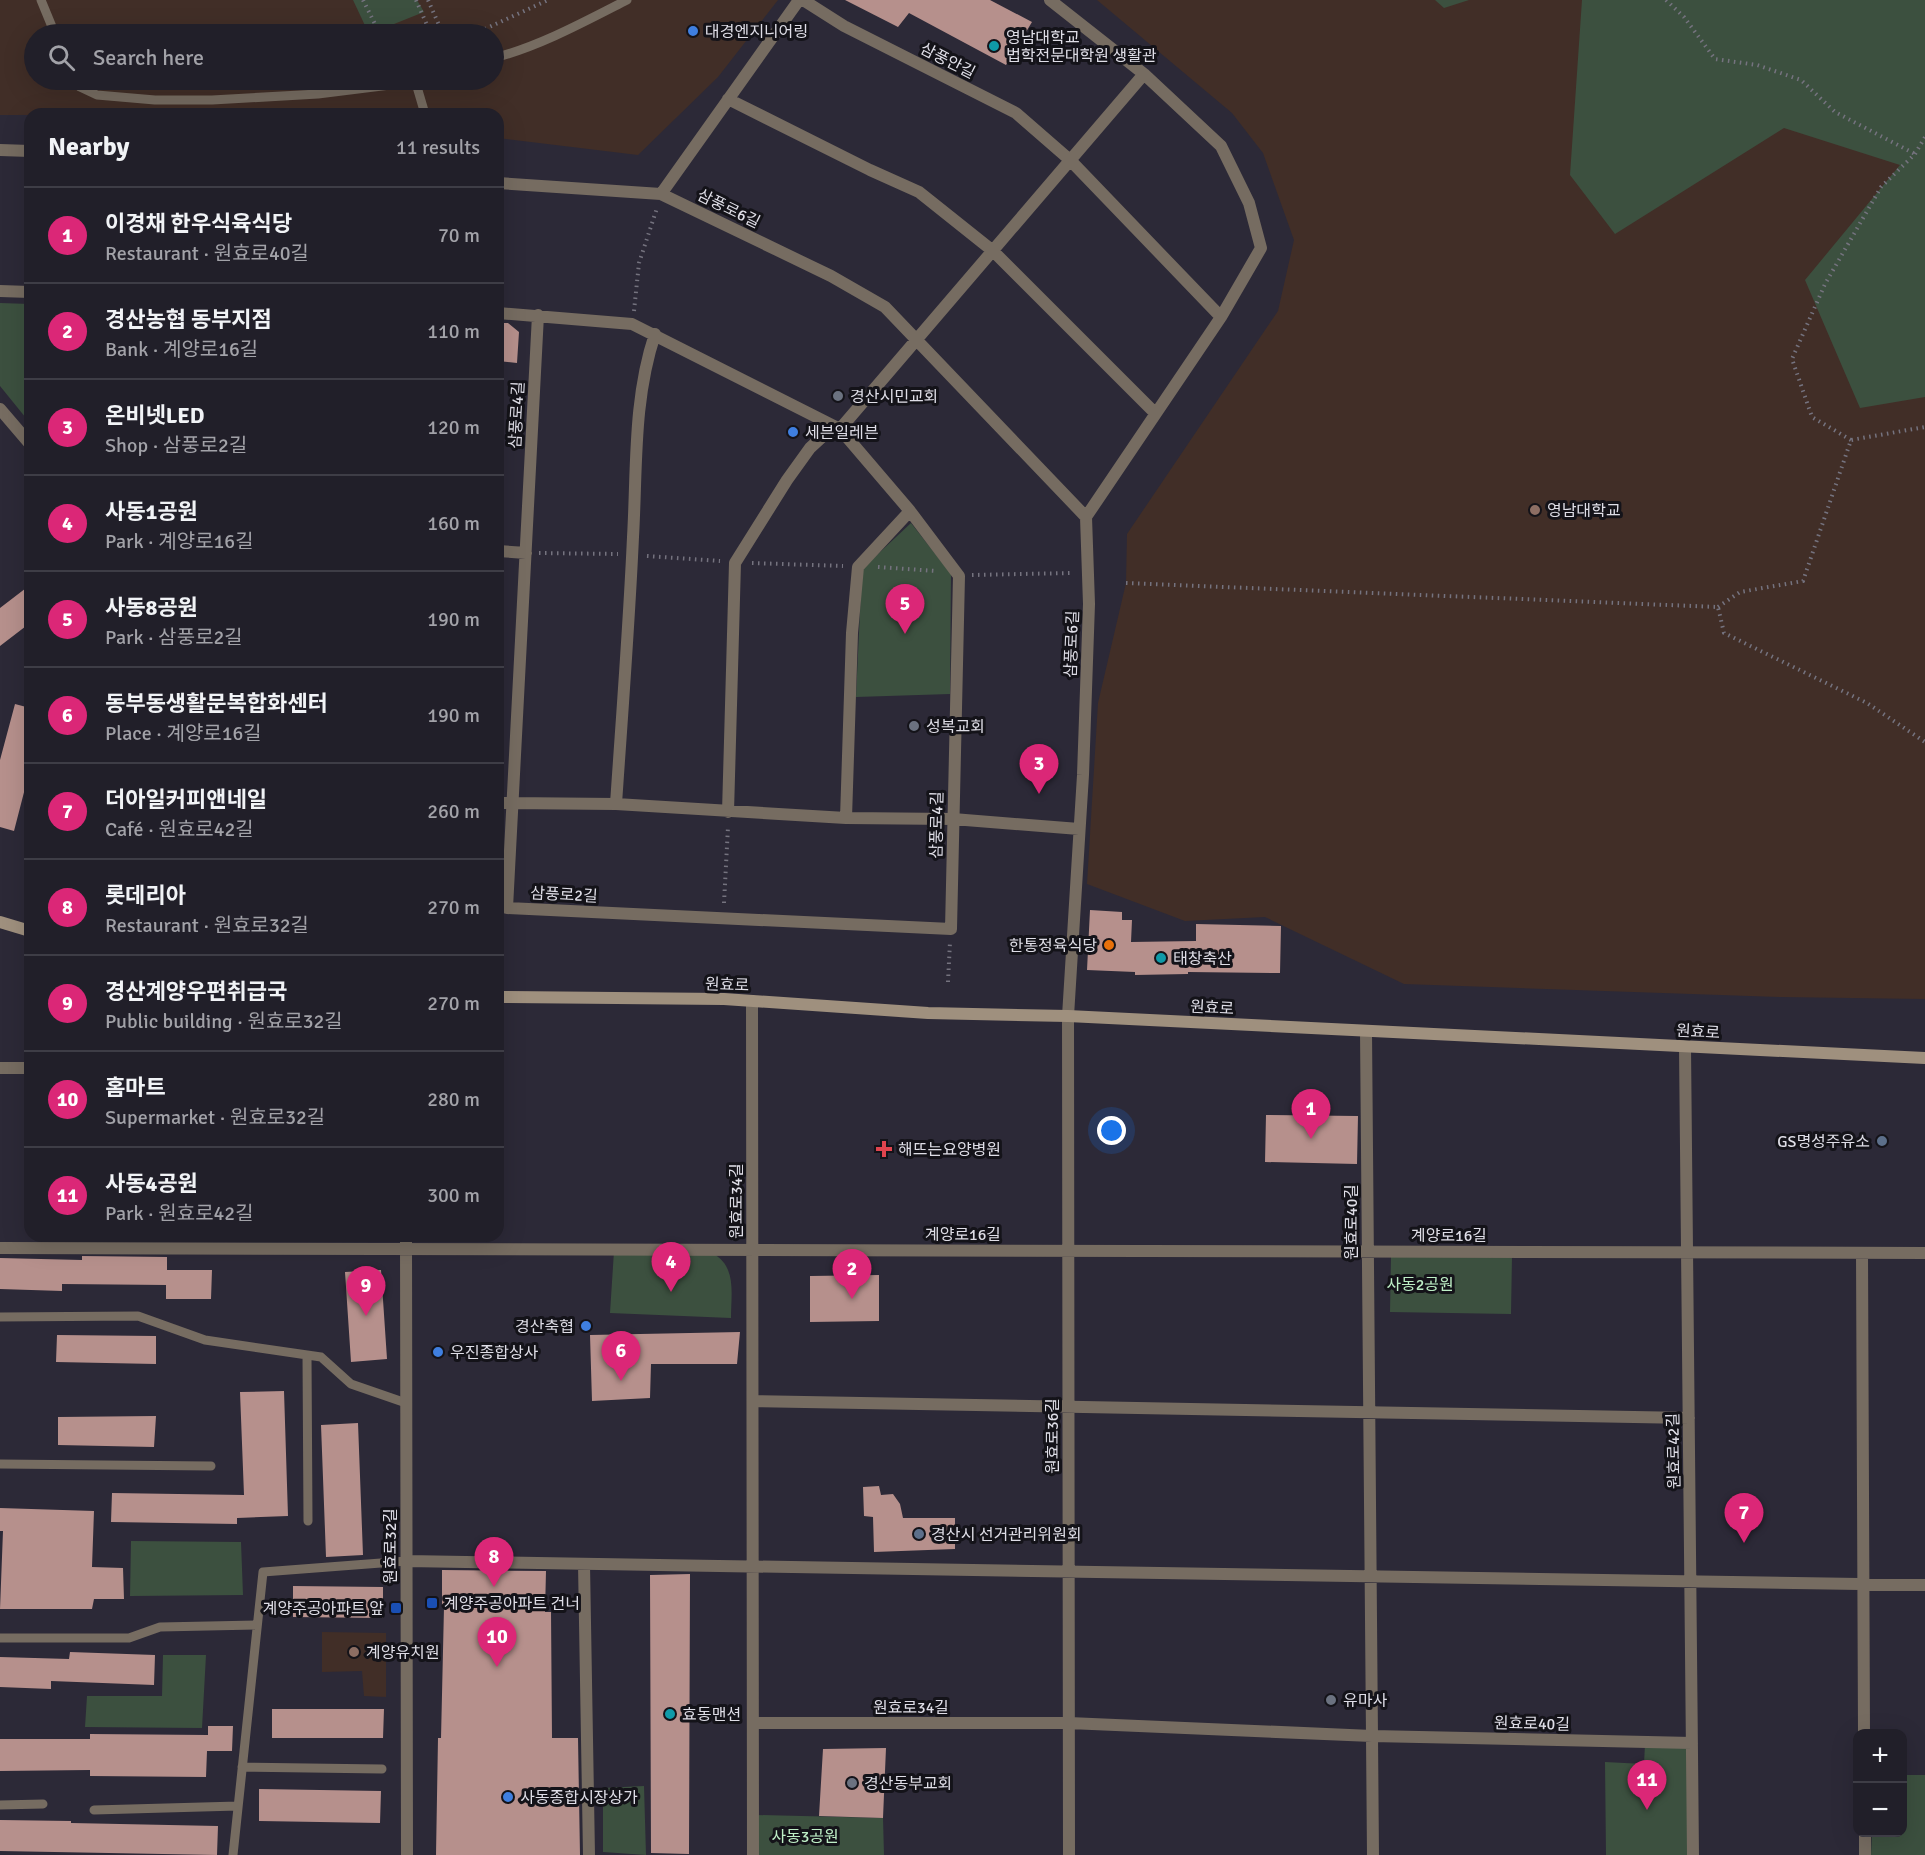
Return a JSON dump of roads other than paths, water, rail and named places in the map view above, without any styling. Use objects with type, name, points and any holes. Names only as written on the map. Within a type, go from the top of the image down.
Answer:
[{"type":"main road","points":[[0,922],[24,929]]},
{"type":"main road","name":"원효로","points":[[504,997],[752,1001],[928,1013],[1068,1016],[1925,1058]]},
{"type":"street","name":"삼풍안길","points":[[661,194],[801,0],[844,26],[1016,113],[1070,160],[1221,317]]},
{"type":"street","points":[[1050,0],[1144,74],[1221,146],[1249,203],[1261,248],[1221,317],[1086,517]]},
{"type":"street","points":[[728,812],[738,558],[810,448],[823,436],[840,429],[1144,74]]},
{"type":"street","points":[[728,99],[919,192],[966,227],[993,251],[1155,412]]},
{"type":"street","points":[[0,150],[24,151]]},
{"type":"street","name":"삼풍로6길","points":[[504,183],[661,194],[840,281],[885,307],[1086,517],[1089,604],[1068,1016]]},
{"type":"street","points":[[0,291],[24,292]]},
{"type":"street","points":[[504,313],[632,324],[655,334],[840,429],[910,511],[858,567],[852,633],[851,728],[846,818]]},
{"type":"street","name":"삼풍로4길","points":[[526,553],[537,315]]},
{"type":"street","points":[[616,804],[633,554],[636,440],[643,380],[655,334]]},
{"type":"street","points":[[0,409],[24,437]]},
{"type":"street","name":"삼풍로4길","points":[[910,511],[957,574],[951,929]]},
{"type":"street","points":[[504,551],[526,553]]},
{"type":"street","name":"삼풍로2길","points":[[526,553],[507,908],[951,929]]},
{"type":"street","points":[[504,803],[616,804],[846,818],[953,819],[1079,829]]},
{"type":"street","name":"원효로34길","points":[[752,1001],[753,1855]]},
{"type":"street","name":"원효로36길","points":[[1068,1016],[1069,1855]]},
{"type":"street","name":"원효로40길","points":[[1365,1031],[1373,1855]]},
{"type":"street","name":"원효로42길","points":[[1685,1047],[1693,1855]]},
{"type":"street","points":[[0,1068],[24,1068]]},
{"type":"street","name":"계양로16길","points":[[0,1248],[79,1242],[406,1249],[1925,1253]]},
{"type":"street","name":"원효로32길","points":[[406,1242],[407,1855]]},
{"type":"street","points":[[1862,1253],[1864,1729]]},
{"type":"street","points":[[753,1401],[1689,1418]]},
{"type":"street","points":[[407,1561],[1925,1585]]},
{"type":"street","points":[[584,1564],[589,1855]]},
{"type":"street","name":"원효로34길","points":[[753,1723],[1069,1723]]},
{"type":"street","name":"원효로40길","points":[[1069,1723],[1372,1736],[1692,1743]]},
{"type":"street","points":[[1865,1837],[1865,1855]]},
{"type":"lane","points":[[41,0],[51,24]]},
{"type":"lane","points":[[504,56],[579,25],[627,0]]},
{"type":"lane","points":[[86,90],[97,95],[212,100],[350,90]]},
{"type":"lane","points":[[418,90],[423,108]]},
{"type":"lane","points":[[0,1317],[138,1316],[205,1340],[321,1357],[351,1384],[406,1403]]},
{"type":"lane","points":[[307,1355],[308,1521]]},
{"type":"lane","points":[[0,1464],[211,1466]]},
{"type":"lane","points":[[233,1855],[263,1572],[407,1561]]},
{"type":"lane","points":[[0,1638],[129,1638],[160,1627],[257,1625]]},
{"type":"lane","points":[[242,1767],[382,1768]]},
{"type":"lane","points":[[0,1805],[43,1804]]},
{"type":"lane","points":[[94,1810],[238,1806]]},
{"type":"place","name":"대경엔지니어링","points":[[693,31]]},
{"type":"place","name":"영남대학교 법학전문대학원 생활관","points":[[994,46]]},
{"type":"place","name":"경산시민교회","points":[[838,396]]},
{"type":"place","name":"세븐일레븐","points":[[793,432]]},
{"type":"place","name":"영남대학교","points":[[1535,510]]},
{"type":"place","name":"사동8공원","points":[[905,634]]},
{"type":"place","name":"성복교회","points":[[914,726]]},
{"type":"place","name":"온비넷LED","points":[[1039,794]]},
{"type":"place","name":"한통정육식당","points":[[1109,945]]},
{"type":"place","name":"태창축산","points":[[1161,958]]},
{"type":"place","name":"이경채 한우식육식당","points":[[1311,1139]]},
{"type":"place","name":"GS명성주유소","points":[[1882,1141]]},
{"type":"place","name":"해뜨는요양병원","points":[[884,1149]]},
{"type":"place","name":"사동1공원","points":[[671,1292]]},
{"type":"place","name":"경산농협 동부지점","points":[[852,1299]]},
{"type":"place","name":"경산계양우편취급국","points":[[366,1316]]},
{"type":"place","name":"경산축협","points":[[586,1326]]},
{"type":"place","name":"우진종합상사","points":[[438,1352]]},
{"type":"place","name":"동부동생활문복합화센터","points":[[621,1381]]},
{"type":"place","name":"경산시 선거관리위원회","points":[[919,1534]]},
{"type":"place","name":"더아일커피앤네일","points":[[1744,1543]]},
{"type":"place","name":"롯데리아","points":[[494,1587]]},
{"type":"place","name":"계양주공아파트 건너","points":[[432,1603]]},
{"type":"place","name":"계양주공아파트 앞","points":[[396,1608]]},
{"type":"place","name":"계양유치원","points":[[354,1652]]},
{"type":"place","name":"홈마트","points":[[497,1667]]},
{"type":"place","name":"유마사","points":[[1331,1700]]},
{"type":"place","name":"효동맨션","points":[[670,1714]]},
{"type":"place","name":"경산동부교회","points":[[852,1783]]},
{"type":"place","name":"사동종합시장상가","points":[[508,1797]]},
{"type":"place","name":"사동4공원","points":[[1647,1810]]},
{"type":"park label","name":"사동2공원","points":[[1420,1284]]},
{"type":"park label","name":"사동3공원","points":[[805,1836]]}]
